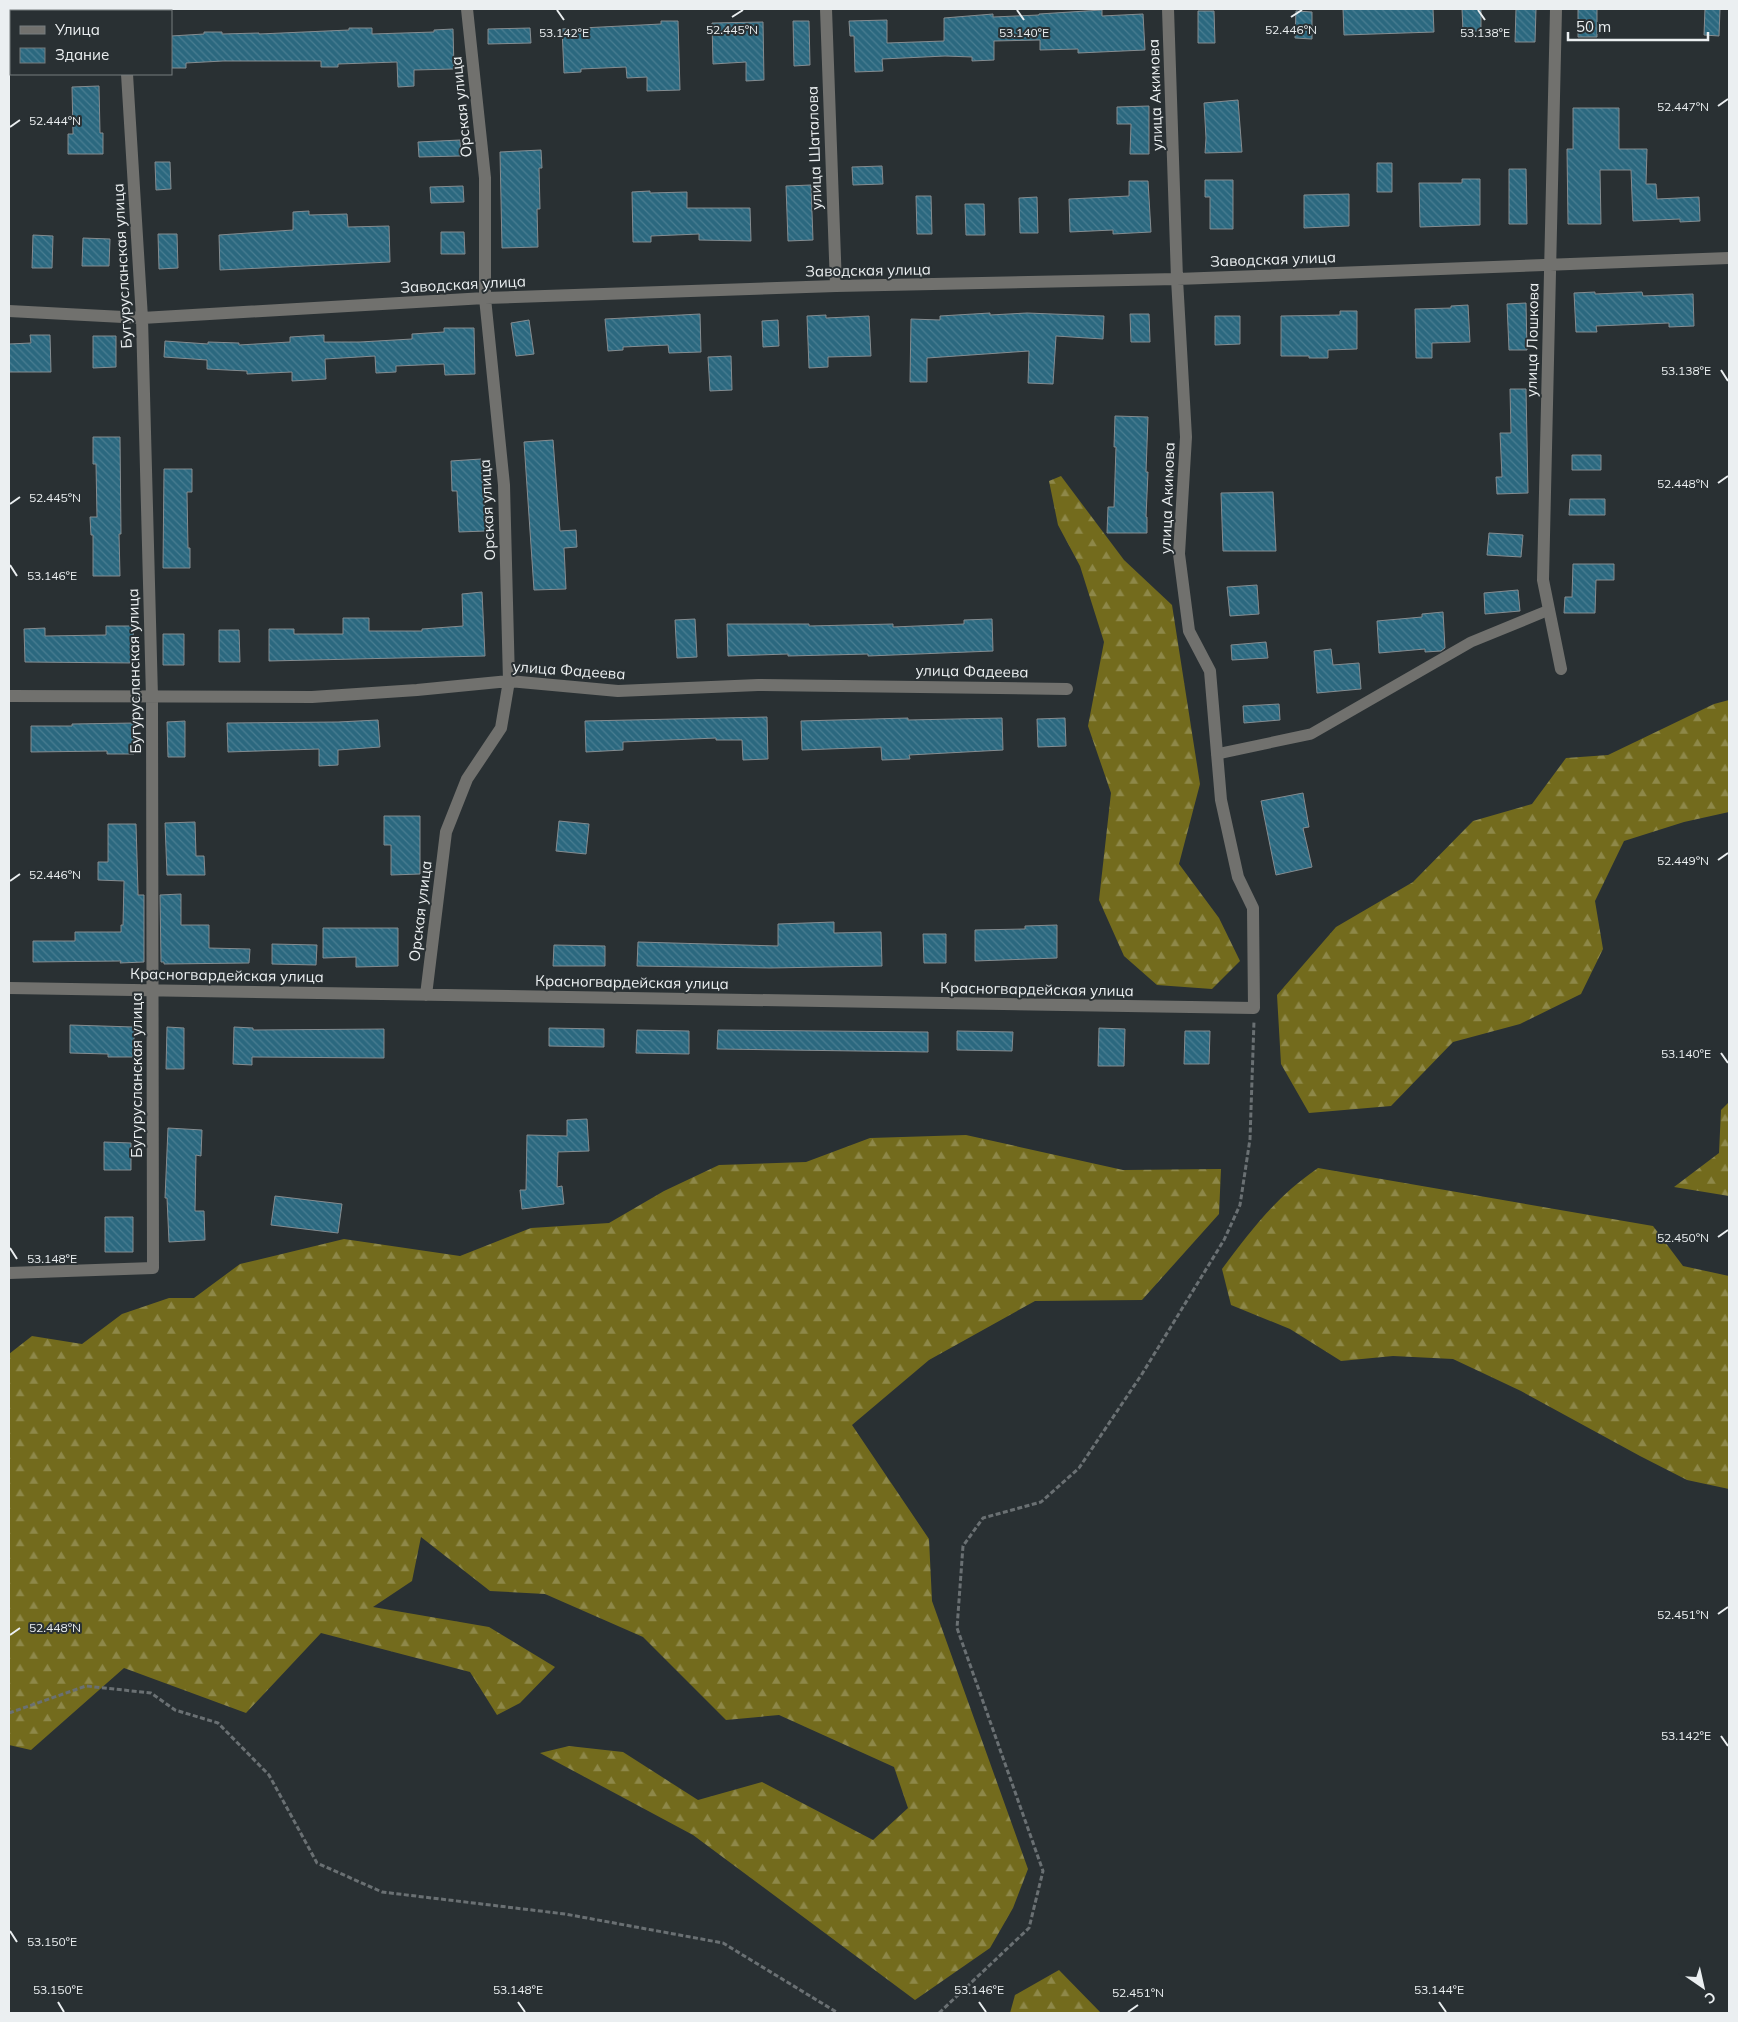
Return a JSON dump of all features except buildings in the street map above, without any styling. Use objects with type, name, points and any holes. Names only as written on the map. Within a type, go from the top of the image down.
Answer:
[{"type":"street","name":"Орская улица","points":[[426,995],[446,832],[467,779],[501,728],[508,681],[504,485],[485,298],[485,178],[468,9]]},
{"type":"street","name":"улица Шаталова","points":[[826,9],[836,286]]},
{"type":"street","name":"улица Акимова","points":[[1168,9],[1177,279],[1186,437],[1180,554],[1189,631],[1210,671],[1221,800],[1238,877],[1253,908],[1254,1008]]},
{"type":"street","name":"улица Лошкова","points":[[1556,9],[1543,580],[1561,669]]},
{"type":"street","name":"Бугурусланская улица","points":[[9,1273],[153,1268],[152,696],[142,318],[126,75]]},
{"type":"street","name":"Заводская улица","points":[[9,311],[142,318],[485,298],[836,286],[1177,279],[1729,258]]},
{"type":"street","name":"улица Фадеева","points":[[9,696],[312,697],[417,690],[508,681],[618,691],[758,685],[1067,689]]},
{"type":"street","name":"Красногвардейская улица","points":[[9,988],[1254,1008]]},
{"type":"lane","points":[[1218,754],[1311,734],[1471,642],[1549,610]]},
{"type":"path","points":[[939,2013],[1028,1928],[1043,1871],[957,1628],[963,1546],[983,1518],[1041,1502],[1079,1468],[1142,1374],[1224,1240],[1240,1205],[1250,1139],[1254,1008]]},
{"type":"path","points":[[9,1713],[86,1686],[151,1693],[175,1710],[218,1723],[269,1775],[317,1863],[382,1892],[565,1914],[723,1942],[838,2013]]},
{"type":"green space","points":[[1061,476],[1124,560],[1172,605],[1200,784],[1179,864],[1219,918],[1240,961],[1212,989],[1157,985],[1124,956],[1099,900],[1111,793],[1088,726],[1104,642],[1080,566],[1058,525],[1049,481]]},
{"type":"green space","points":[[1729,700],[1729,812],[1684,822],[1624,841],[1595,901],[1603,949],[1581,994],[1520,1024],[1453,1042],[1391,1106],[1309,1113],[1281,1064],[1277,995],[1336,927],[1413,882],[1473,821],[1532,804],[1566,758],[1608,755],[1714,704]]},
{"type":"green space","points":[[1729,1102],[1729,1196],[1674,1187],[1719,1153],[1721,1110]]},
{"type":"green space","points":[[966,1135],[1123,1170],[1221,1169],[1219,1214],[1142,1300],[1035,1301],[929,1360],[852,1425],[929,1539],[932,1601],[1028,1869],[1013,1908],[990,1948],[915,2000],[693,1835],[540,1753],[569,1746],[623,1752],[698,1800],[762,1782],[873,1840],[908,1808],[894,1767],[779,1715],[726,1720],[643,1637],[545,1594],[490,1591],[421,1537],[412,1581],[373,1607],[489,1627],[555,1667],[520,1703],[497,1715],[470,1672],[321,1633],[246,1713],[124,1668],[31,1750],[9,1745],[9,1354],[32,1336],[82,1344],[122,1314],[169,1298],[194,1298],[240,1264],[344,1239],[460,1256],[531,1228],[609,1223],[664,1191],[719,1165],[806,1162],[870,1138]]},
{"type":"green space","points":[[1318,1168],[1653,1226],[1683,1266],[1729,1276],[1729,1489],[1687,1480],[1521,1391],[1453,1359],[1393,1356],[1341,1361],[1290,1329],[1231,1305],[1222,1269],[1265,1214],[1290,1190]]},
{"type":"green space","points":[[1059,1970],[1101,2013],[1010,2013],[1015,1995]]}]
